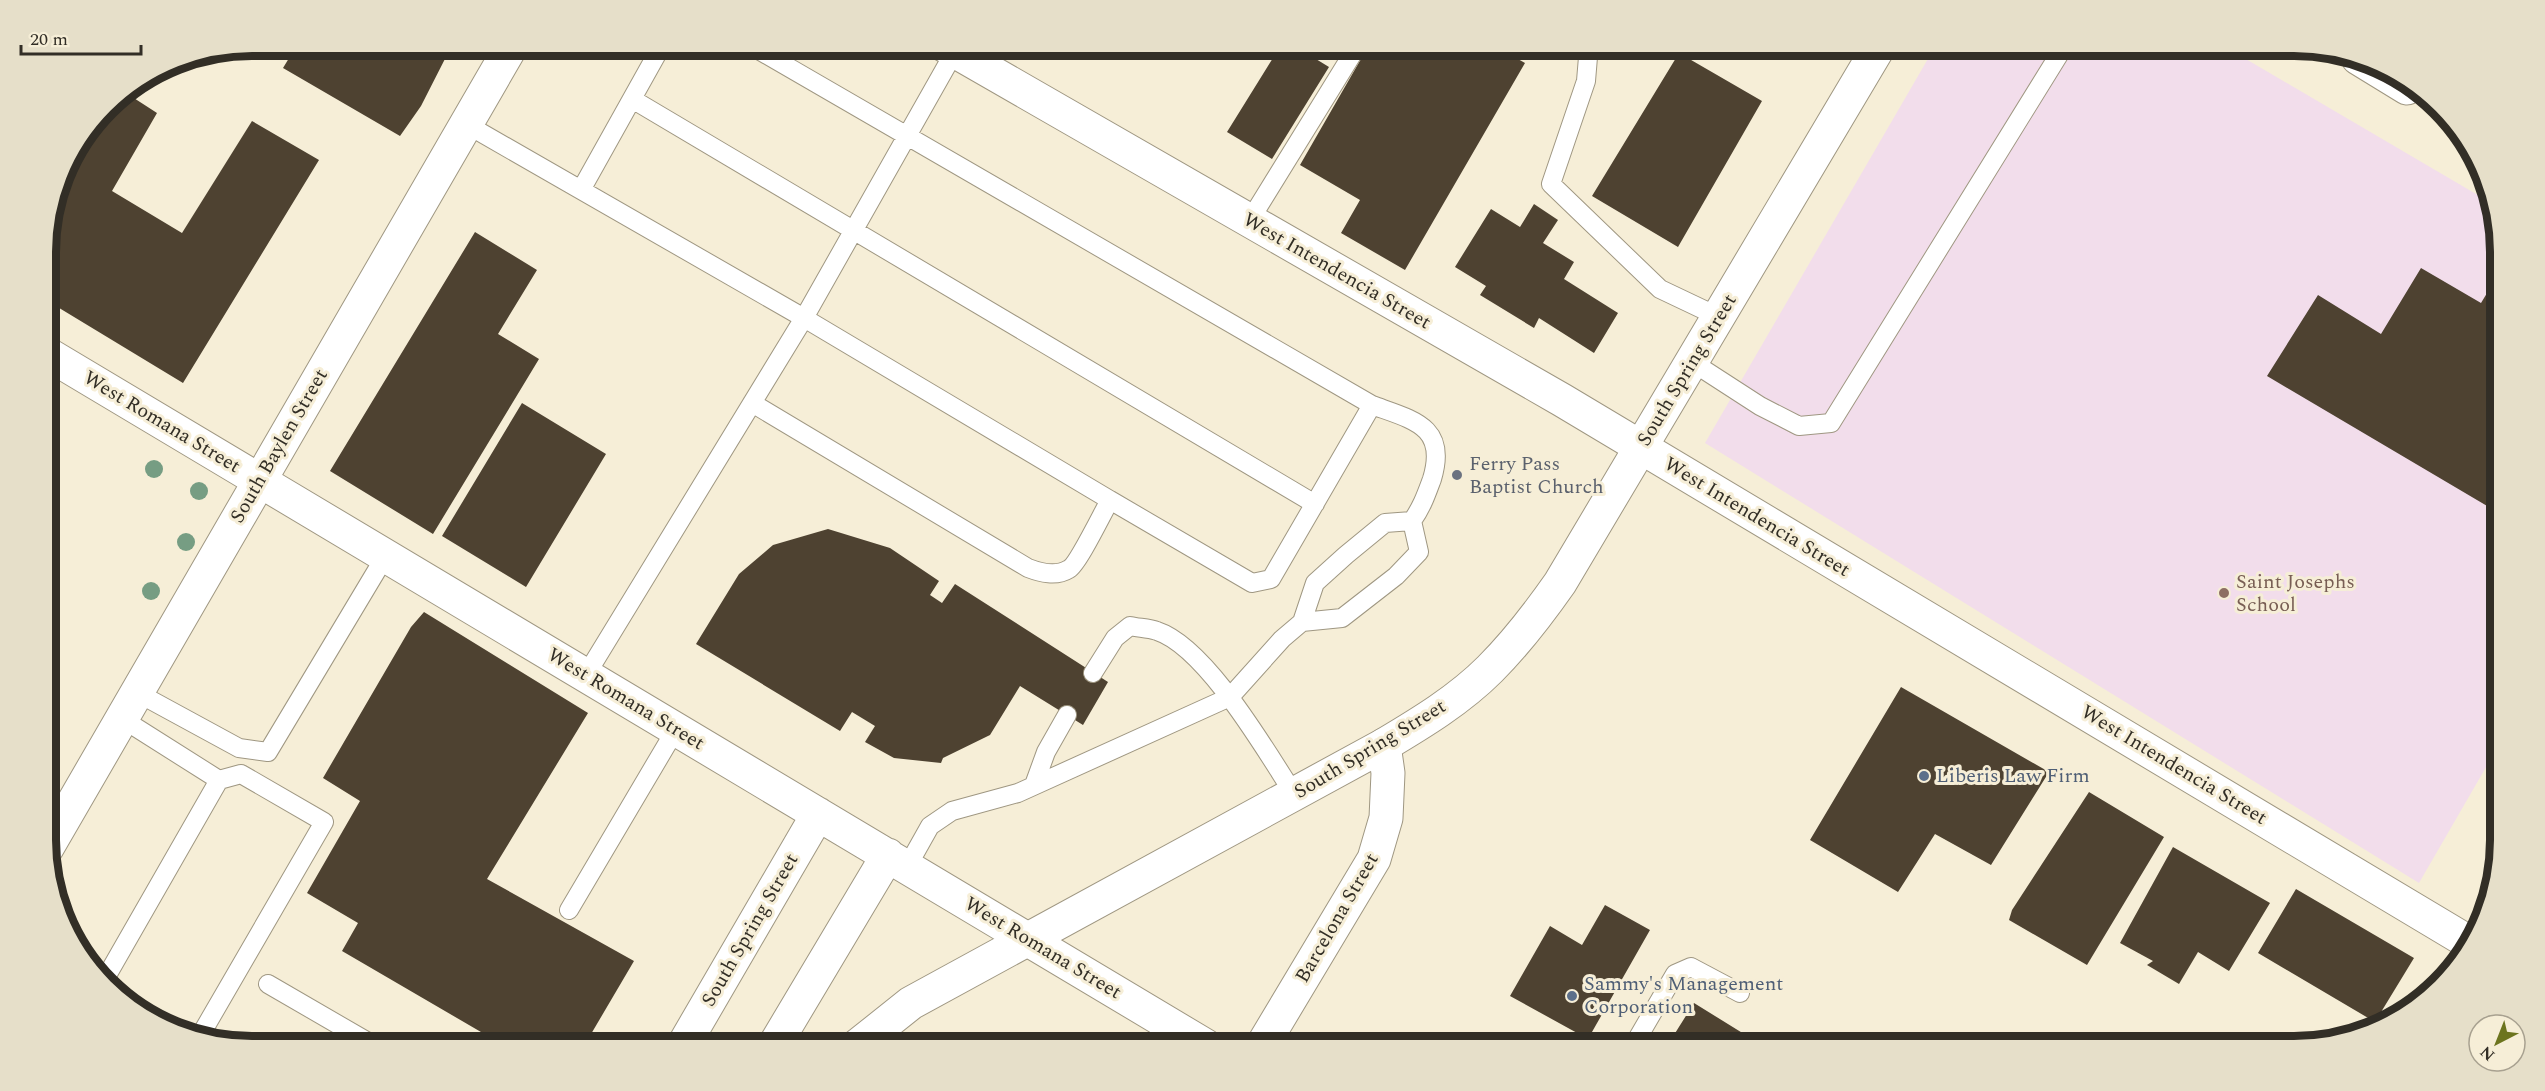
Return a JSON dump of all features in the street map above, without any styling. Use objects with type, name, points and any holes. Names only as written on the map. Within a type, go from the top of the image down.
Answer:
[{"type":"street","name":"South Baylen Street","points":[[56,832],[506,56]]},
{"type":"street","name":"West Intendencia Street","points":[[964,56],[1641,447],[2463,939]]},
{"type":"street","name":"South Spring Street","points":[[870,1036],[911,1003],[1384,745],[1439,711],[1489,670],[1532,622],[1560,582],[1873,56]]},
{"type":"street","name":"West Romana Street","points":[[56,359],[1189,1036]]},
{"type":"street","name":"Barcelona Street","points":[[1268,1036],[1374,859],[1386,818],[1388,774],[1384,745]]},
{"type":"street","name":"South Spring Street","points":[[689,1036],[818,814]]},
{"type":"street","points":[[781,1036],[897,861]]},
{"type":"lane","points":[[581,190],[656,56]]},
{"type":"lane","points":[[769,56],[1372,405],[1415,420],[1428,432],[1436,445],[1438,459],[1435,469],[1423,507],[1412,521],[1385,523],[1315,584],[1302,622],[1282,639],[1230,697],[1018,793],[952,811],[930,826],[897,861]]},
{"type":"lane","points":[[586,675],[804,318],[906,137],[946,56]]},
{"type":"lane","points":[[1250,220],[1351,56]]},
{"type":"lane","points":[[1588,56],[1586,81],[1551,184],[1660,289],[1719,317]]},
{"type":"lane","points":[[1692,362],[1760,406],[1799,426],[1831,423],[2058,56]]},
{"type":"lane","points":[[632,99],[1315,504]]},
{"type":"lane","points":[[466,124],[804,318],[1252,583],[1271,579],[1372,405]]},
{"type":"lane","points":[[752,403],[1028,568],[1042,573],[1059,573],[1072,568],[1110,500]]},
{"type":"lane","points":[[1302,622],[1342,618],[1396,576],[1419,552],[1412,521]]},
{"type":"lane","points":[[129,705],[239,748],[268,752],[386,555]]},
{"type":"lane","points":[[1093,673],[1115,638],[1130,626],[1159,632],[1183,646],[1230,697],[1294,794]]},
{"type":"lane","points":[[129,705],[219,780]]},
{"type":"lane","points":[[1034,785],[1046,752],[1067,715]]},
{"type":"lane","points":[[569,910],[676,729]]},
{"type":"lane","points":[[108,973],[219,780],[240,774],[324,822],[204,1030]]},
{"type":"lane","points":[[1639,1035],[1675,974],[1691,967],[1740,993]]},
{"type":"lane","points":[[268,984],[358,1036]]},
{"type":"shaded area","name":"Saint Josephs School","points":[[1930,56],[2241,56],[2482,197],[2488,226],[2490,252],[2490,760],[2419,883],[1705,443]]},
{"type":"building","points":[[290,56],[446,56],[421,106],[400,136],[283,68]]},
{"type":"building","points":[[1274,56],[1311,56],[1329,67],[1272,159],[1227,132]]},
{"type":"building","points":[[1363,56],[1513,56],[1525,63],[1405,270],[1341,233],[1360,200],[1300,165]]},
{"type":"building","points":[[1677,56],[1684,56],[1762,101],[1678,247],[1592,196]]},
{"type":"building","points":[[132,97],[157,113],[112,191],[182,233],[252,121],[319,160],[183,383],[56,306],[56,239],[59,213],[70,176],[104,122]]},
{"type":"building","points":[[1534,204],[1558,220],[1543,243],[1574,262],[1564,279],[1618,313],[1594,353],[1539,318],[1534,328],[1480,295],[1486,286],[1455,267],[1491,209],[1520,227]]},
{"type":"building","points":[[475,232],[537,270],[498,334],[539,359],[433,534],[330,471]]},
{"type":"building","points":[[2421,268],[2481,303],[2490,288],[2490,508],[2267,376],[2318,295],[2381,334]]},
{"type":"building","points":[[522,403],[606,454],[526,587],[442,536]]},
{"type":"building","points":[[828,529],[890,548],[939,581],[930,595],[942,603],[955,584],[1108,682],[1083,725],[1020,686],[990,735],[943,758],[941,763],[894,758],[865,742],[875,726],[852,712],[840,731],[696,644],[739,574],[773,545]]},
{"type":"building","points":[[424,612],[588,713],[487,879],[634,961],[590,1036],[488,1036],[342,951],[358,923],[307,893],[360,801],[323,778],[411,627]]},
{"type":"building","points":[[1901,687],[2049,772],[1991,865],[1935,834],[1898,892],[1810,840]]},
{"type":"building","points":[[2089,792],[2164,837],[2087,965],[2009,920],[2012,910]]},
{"type":"building","points":[[2173,847],[2270,903],[2229,971],[2198,952],[2179,984],[2147,965],[2153,961],[2120,943]]},
{"type":"building","points":[[2296,889],[2414,958],[2379,1015],[2370,1019],[2258,953]]},
{"type":"building","points":[[1605,905],[1650,930],[1590,1035],[1581,1035],[1510,996],[1550,926],[1582,945]]},
{"type":"building","points":[[1694,1003],[1746,1035],[1674,1035]]},
{"type":"place","name":"Ferry Pass Baptist Church","points":[[1457,475]]},
{"type":"place","name":"Saint Josephs School","points":[[2224,593]]},
{"type":"place","name":"Liberis Law Firm","points":[[1924,776]]},
{"type":"place","name":"Sammy's Management Corporation","points":[[1572,996]]}]
